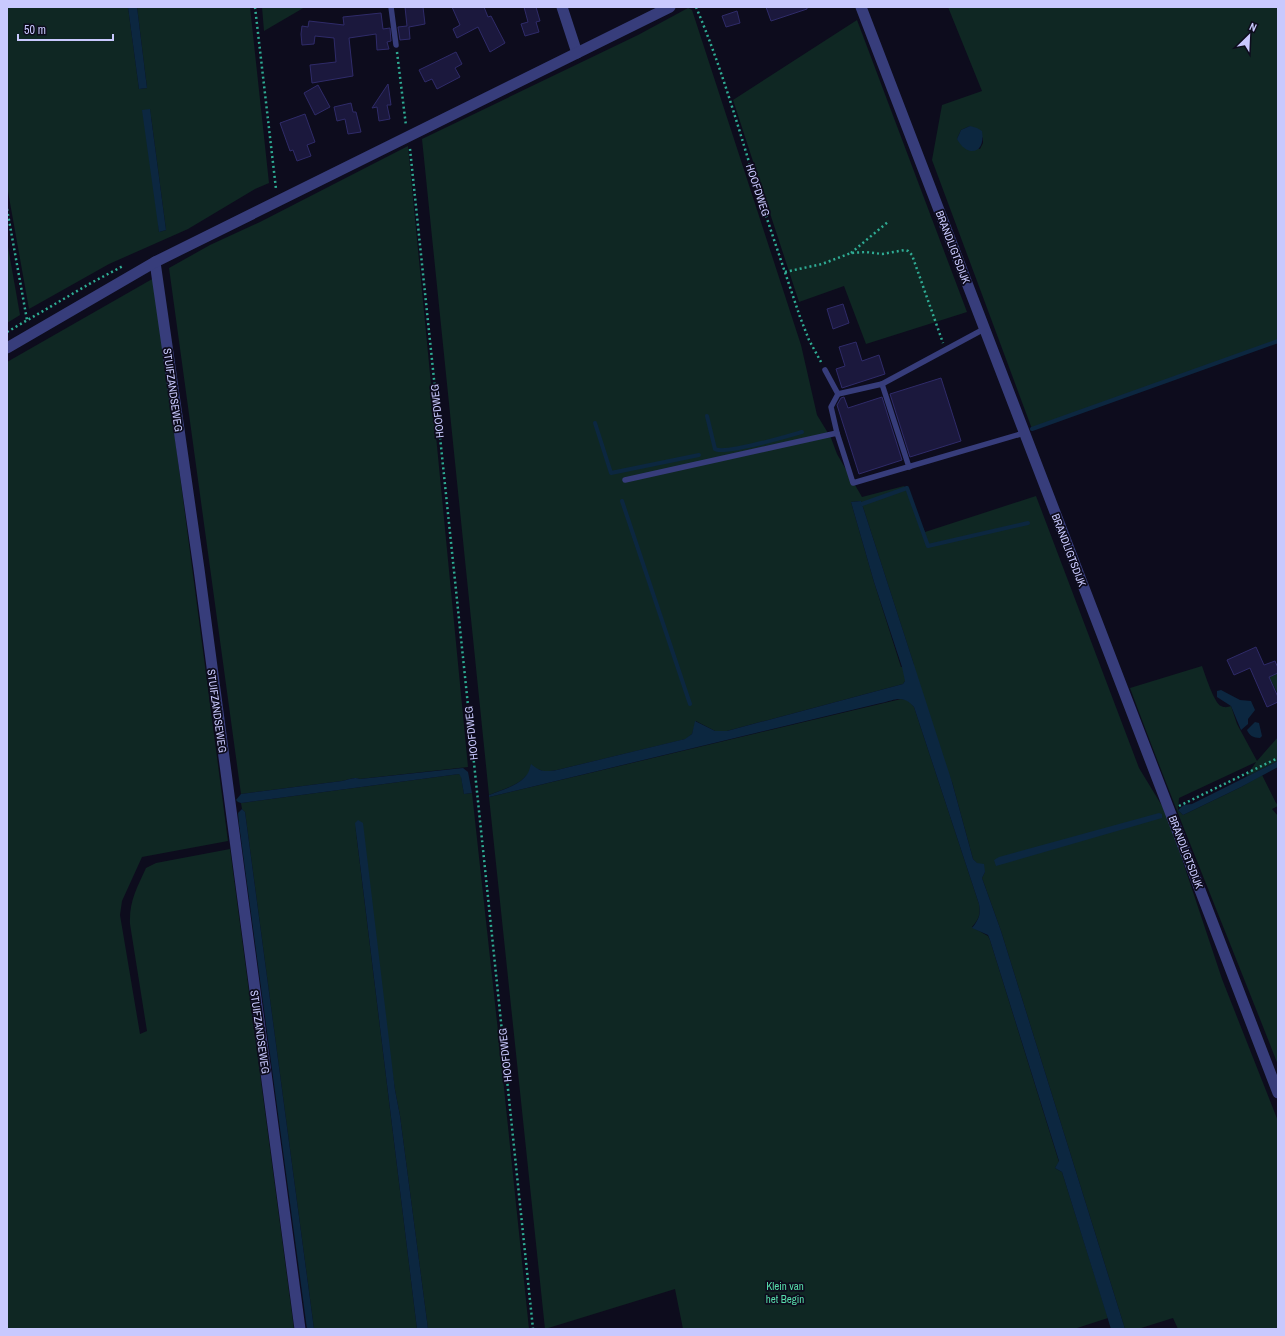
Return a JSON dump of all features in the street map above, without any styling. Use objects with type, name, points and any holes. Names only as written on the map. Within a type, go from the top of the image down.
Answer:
[{"type":"street","points":[[562,7],[577,53]]},
{"type":"street","points":[[7,348],[155,262],[670,7]]},
{"type":"street","name":"BRANDLIGTSDIJK","points":[[861,7],[1278,1093]]},
{"type":"street","name":"STUIFZANDSEWEG","points":[[155,262],[199,569],[300,1329]]},
{"type":"lane","points":[[391,7],[396,45]]},
{"type":"lane","points":[[838,394],[882,384],[984,329]]},
{"type":"lane","points":[[825,370],[838,394]]},
{"type":"lane","points":[[882,384],[909,467]]},
{"type":"lane","points":[[838,394],[832,407],[837,433],[853,483],[1024,433]]},
{"type":"lane","points":[[624,480],[837,433]]},
{"type":"path","points":[[255,7],[277,192]]},
{"type":"path","name":"HOOFDWEG","points":[[696,7],[710,39],[785,272],[809,340],[825,370]]},
{"type":"path","name":"HOOFDWEG","points":[[396,45],[409,137],[533,1329]]},
{"type":"path","points":[[7,208],[27,320]]},
{"type":"path","points":[[850,254],[889,221]]},
{"type":"path","points":[[785,272],[822,264],[850,254],[866,252],[882,254],[905,250],[908,251],[912,255],[945,350]]},
{"type":"path","points":[[1170,811],[1278,758]]},
{"type":"green space","points":[[7,7],[128,7],[139,89],[147,88],[137,7],[250,7],[269,183],[255,189],[188,229],[109,264],[29,309],[7,186]],"holes":[[[150,109],[166,230],[159,232]]]},
{"type":"green space","points":[[262,7],[305,7],[264,31]]},
{"type":"green space","points":[[948,7],[1278,7],[1278,342],[1109,400],[1032,429],[932,160],[942,105],[982,91]],"holes":[[[970,126],[983,138],[983,143],[980,149],[957,139],[961,130]]]},
{"type":"green space","points":[[688,8],[692,10],[801,345],[817,415],[831,438],[837,454],[862,497],[904,486],[925,532],[1036,496],[1139,768],[1167,814],[1222,979],[1278,1121],[1278,1329],[1178,1329],[1173,1318],[1138,1329],[1125,1329],[1001,931],[982,878],[985,872],[973,859],[952,782],[905,681],[903,684],[727,731],[715,731],[696,721],[692,734],[686,739],[557,770],[545,772],[538,769],[514,785],[489,795],[422,139],[638,35]],"holes":[[[861,501],[914,665],[901,667],[851,502]]]},
{"type":"green space","points":[[857,20],[967,312],[866,344],[844,286],[799,302],[733,100]]},
{"type":"green space","points":[[408,146],[468,767],[360,779],[353,778],[342,781],[241,794],[169,268],[210,245],[260,222]]},
{"type":"green space","points":[[7,241],[20,315],[7,323]]},
{"type":"green space","points":[[154,278],[228,841],[142,857],[122,901],[120,915],[140,1034],[147,1031],[130,916],[134,895],[146,868],[156,863],[230,849],[294,1329],[7,1329],[7,362]]},
{"type":"green space","points":[[1202,666],[1218,704],[1222,707],[1231,706],[1237,724],[1257,761],[1278,737],[1278,761],[1246,777],[1256,762],[1179,798],[1178,810],[1183,815],[1241,787],[1262,775],[1278,805],[1272,809],[1278,816],[1278,1065],[1166,783],[1130,688]]},
{"type":"green space","points":[[1278,672],[1278,694],[1269,677]]},
{"type":"green space","name":"Klein van het Begin","points":[[901,699],[908,700],[914,707],[979,904],[979,916],[972,927],[988,936],[990,940],[1059,1162],[1055,1168],[1062,1172],[1108,1318],[1074,1329],[683,1329],[675,1289],[545,1329],[489,797]]},
{"type":"green space","points":[[459,774],[461,776],[464,794],[472,793],[529,1329],[428,1329],[400,1116],[355,824],[417,1329],[314,1329],[245,812],[242,809],[241,803]]},
{"type":"water","points":[[128,7],[137,7],[147,88],[139,89]]},
{"type":"water","points":[[150,109],[166,230],[159,232],[142,110]]},
{"type":"water","points":[[970,126],[982,131],[981,145],[975,151],[966,149],[957,139],[961,130]]},
{"type":"water","points":[[861,501],[952,782],[973,859],[977,863],[984,864],[985,872],[982,878],[1001,931],[1125,1329],[1111,1329],[1062,1172],[1055,1168],[1059,1161],[990,940],[988,935],[972,928],[979,917],[979,904],[914,707],[910,703],[906,700],[899,699],[489,797],[489,795],[510,787],[520,781],[528,773],[531,764],[537,769],[543,771],[557,770],[685,739],[692,734],[695,721],[715,731],[727,731],[903,684],[905,681],[902,667],[874,582],[851,502]]},
{"type":"water","points":[[1221,690],[1240,700],[1251,701],[1255,710],[1248,719],[1248,724],[1241,730],[1231,706],[1217,697],[1217,691]]},
{"type":"water","points":[[1255,722],[1259,723],[1262,736],[1260,738],[1252,736],[1247,730]]},
{"type":"water","points":[[1278,761],[1278,767],[1241,787],[1183,815],[1178,810],[1184,805],[1192,804]]},
{"type":"water","points":[[463,768],[468,772],[472,793],[464,794],[461,777],[459,774],[241,803],[236,800],[241,794],[342,781],[353,778],[360,779]]},
{"type":"water","points":[[242,809],[245,812],[314,1329],[307,1329],[239,824],[238,813]]},
{"type":"water","points":[[1159,813],[1162,814],[1162,818],[996,866],[994,860],[999,857]]},
{"type":"water","points":[[358,820],[363,823],[395,1090],[400,1116],[428,1329],[417,1329],[355,823]]},
{"type":"building","points":[[405,7],[423,7],[425,24],[409,27],[410,39],[400,40],[398,27],[407,26]]},
{"type":"building","points":[[452,7],[484,7],[488,17],[491,16],[505,43],[490,52],[478,27],[457,38],[453,29],[460,25]]},
{"type":"building","points":[[524,7],[536,7],[540,21],[536,22],[539,32],[525,36],[521,24],[528,22]]},
{"type":"building","points":[[766,7],[807,7],[807,9],[771,21]]},
{"type":"building","points":[[737,11],[740,23],[726,27],[722,16]]},
{"type":"building","points":[[381,13],[383,29],[390,28],[391,41],[387,42],[389,49],[377,50],[376,34],[349,38],[353,76],[312,83],[310,65],[336,62],[334,38],[315,36],[314,44],[302,45],[302,26],[308,27],[309,21],[344,25],[343,17]]},
{"type":"building","points":[[456,52],[462,64],[455,68],[460,77],[437,89],[432,79],[425,82],[419,70]]},
{"type":"building","points":[[388,84],[391,105],[387,105],[390,119],[379,121],[377,107],[372,108]]},
{"type":"building","points":[[318,85],[330,107],[315,115],[304,93]]},
{"type":"building","points":[[351,103],[353,112],[356,112],[361,132],[348,134],[345,119],[337,121],[334,107]]},
{"type":"building","points":[[305,114],[315,142],[307,145],[311,156],[297,161],[293,150],[290,151],[280,123]]},
{"type":"building","points":[[843,304],[849,323],[833,329],[827,309]]},
{"type":"building","points":[[856,342],[862,361],[879,355],[885,374],[842,388],[836,369],[845,366],[839,347]]},
{"type":"building","points":[[941,378],[961,441],[910,457],[890,394]]},
{"type":"building","points":[[844,397],[848,408],[882,397],[902,460],[859,474],[837,405],[841,398]]},
{"type":"building","points":[[1256,647],[1264,665],[1275,661],[1278,668],[1278,673],[1269,677],[1278,697],[1278,702],[1267,707],[1250,668],[1234,675],[1227,660]]},
{"type":"waterway","points":[[1032,429],[1278,341]]},
{"type":"waterway","points":[[707,416],[715,449],[721,450],[743,447],[802,432]]},
{"type":"waterway","points":[[595,423],[611,473],[699,455]]},
{"type":"waterway","points":[[862,504],[907,488],[928,546],[1028,523]]},
{"type":"waterway","points":[[622,501],[690,704]]}]
